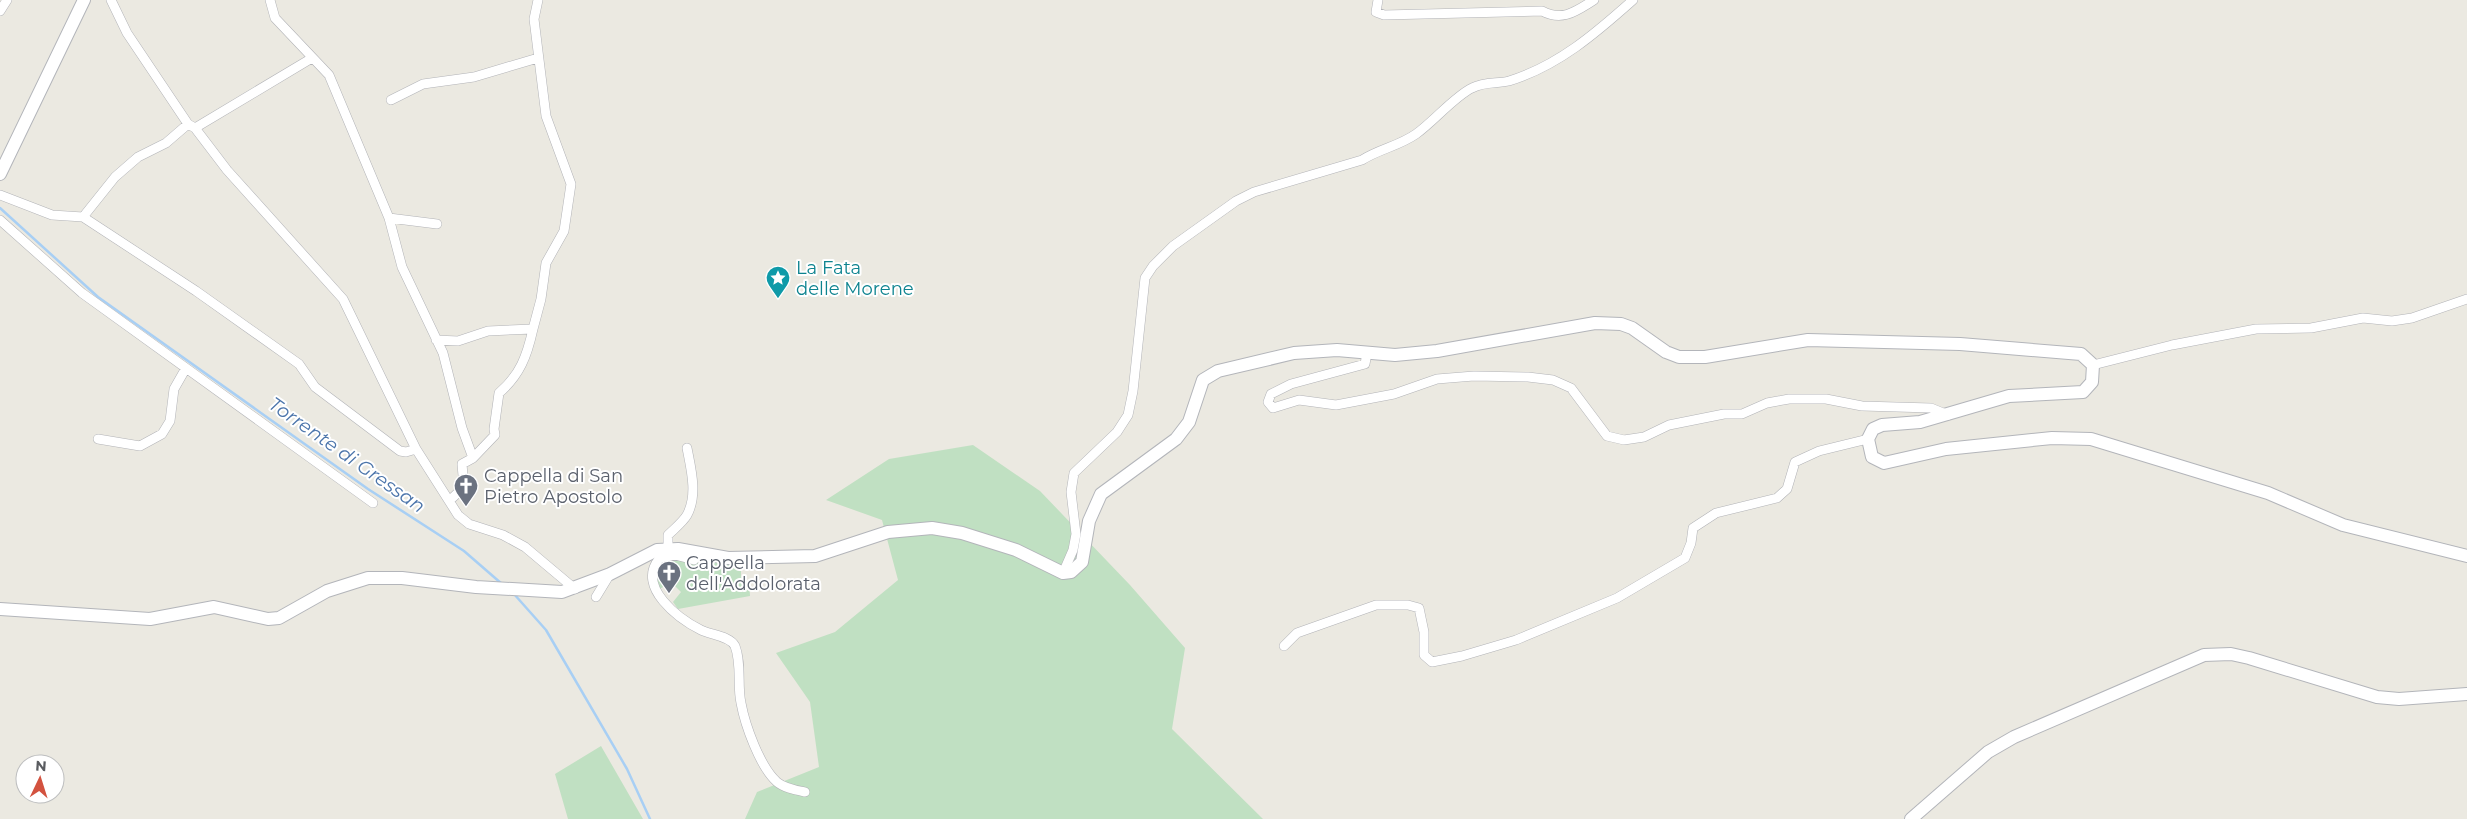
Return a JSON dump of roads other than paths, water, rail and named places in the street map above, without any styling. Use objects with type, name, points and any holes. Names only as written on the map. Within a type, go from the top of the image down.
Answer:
[{"type":"street","points":[[0,11],[7,0]]},
{"type":"street","points":[[0,174],[84,0]]},
{"type":"street","points":[[112,0],[127,32],[191,126],[227,170],[343,299],[416,449],[458,514],[469,524],[503,535],[525,547],[575,589]]},
{"type":"street","points":[[270,0],[275,18],[329,75],[389,218],[402,267],[450,375],[462,428],[473,458]]},
{"type":"street","points":[[449,501],[464,487],[462,464],[473,458],[495,435],[494,422],[498,393],[512,382],[521,368],[542,299],[546,263],[564,231],[571,184],[546,116],[534,19],[538,0]]},
{"type":"street","points":[[1378,0],[1376,12],[1384,15],[1542,11],[1552,16],[1571,13],[1594,0]]},
{"type":"street","points":[[1062,573],[1073,550],[1076,534],[1071,500],[1074,473],[1117,432],[1128,415],[1133,391],[1145,278],[1153,266],[1174,246],[1236,201],[1254,192],[1362,160],[1374,152],[1384,151],[1415,135],[1470,88],[1484,83],[1508,81],[1566,56],[1633,0]]},
{"type":"street","points":[[83,217],[115,177],[138,157],[291,72],[312,58]]},
{"type":"street","points":[[391,100],[423,84],[474,77],[538,58]]},
{"type":"street","points":[[0,195],[52,214],[83,217],[196,290],[299,364],[315,387],[400,451],[406,452],[416,449]]},
{"type":"street","points":[[389,218],[437,224]]},
{"type":"street","points":[[0,220],[82,293],[373,503]]},
{"type":"street","points":[[2093,365],[2164,347],[2256,329],[2311,328],[2363,318],[2392,321],[2412,318],[2467,299]]},
{"type":"street","points":[[0,609],[150,619],[214,607],[268,619],[279,618],[327,591],[368,578],[402,578],[476,587],[552,593],[575,589],[610,574],[651,552],[668,548],[728,558],[815,556],[888,532],[932,528],[962,533],[1016,550],[1062,573],[1071,572],[1082,562],[1089,521],[1101,494],[1176,439],[1189,422],[1203,380],[1218,371],[1294,353],[1337,350],[1395,355],[1438,351],[1595,324],[1612,324],[1632,328],[1666,352],[1679,357],[1705,357],[1808,340],[1826,340],[1960,344],[2072,351],[2081,354],[2093,365]]},
{"type":"street","points":[[436,340],[458,341],[488,331],[533,329]]},
{"type":"street","points":[[1367,353],[1365,364],[1291,384],[1271,394],[1268,402],[1273,408],[1299,400],[1336,405],[1394,394],[1437,379],[1474,376],[1528,377],[1553,380],[1571,388],[1607,436],[1624,440],[1644,437],[1669,425],[1724,414],[1742,414],[1766,403],[1788,399],[1826,399],[1862,406],[1931,408],[1949,415]]},
{"type":"street","points":[[2093,365],[2092,382],[2083,392],[2009,396],[1920,422],[1882,424],[1873,429],[1868,439],[1872,457],[1884,463],[1946,449],[2052,438],[2092,439],[2268,493],[2343,525],[2467,556]]},
{"type":"street","points":[[98,438],[140,446],[162,434],[170,421],[174,389],[186,368]]},
{"type":"street","points":[[1284,646],[1297,633],[1376,605],[1408,605],[1419,608],[1424,632],[1424,655],[1432,662],[1462,656],[1516,640],[1617,598],[1685,558],[1691,543],[1693,528],[1716,513],[1777,498],[1787,489],[1795,462],[1819,451],[1868,439]]},
{"type":"street","points":[[668,548],[668,535],[687,515],[689,508],[693,485],[687,448]]},
{"type":"street","points":[[698,554],[694,560],[675,555],[659,559],[653,577],[656,591],[660,599],[687,621],[701,630],[731,641],[738,665],[741,703],[761,759],[776,782],[805,792]]},
{"type":"street","points":[[596,597],[610,574]]},
{"type":"street","points":[[1911,819],[1988,752],[2014,737],[2204,655],[2231,654],[2248,658],[2377,697],[2399,699],[2467,694]]},
{"type":"waterway","name":"Torrente di Gressan","points":[[0,208],[98,297],[368,489],[464,551],[502,584]]},
{"type":"waterway","name":"Torrente di Gressan","points":[[514,594],[546,630],[627,769],[650,819]]},
{"type":"place","name":"La Fata delle Morene","points":[[778,299]]},
{"type":"place","name":"Cappella di San Pietro Apostolo","points":[[466,507]]},
{"type":"place","name":"Cappella dell'Addolorata","points":[[669,594]]}]
